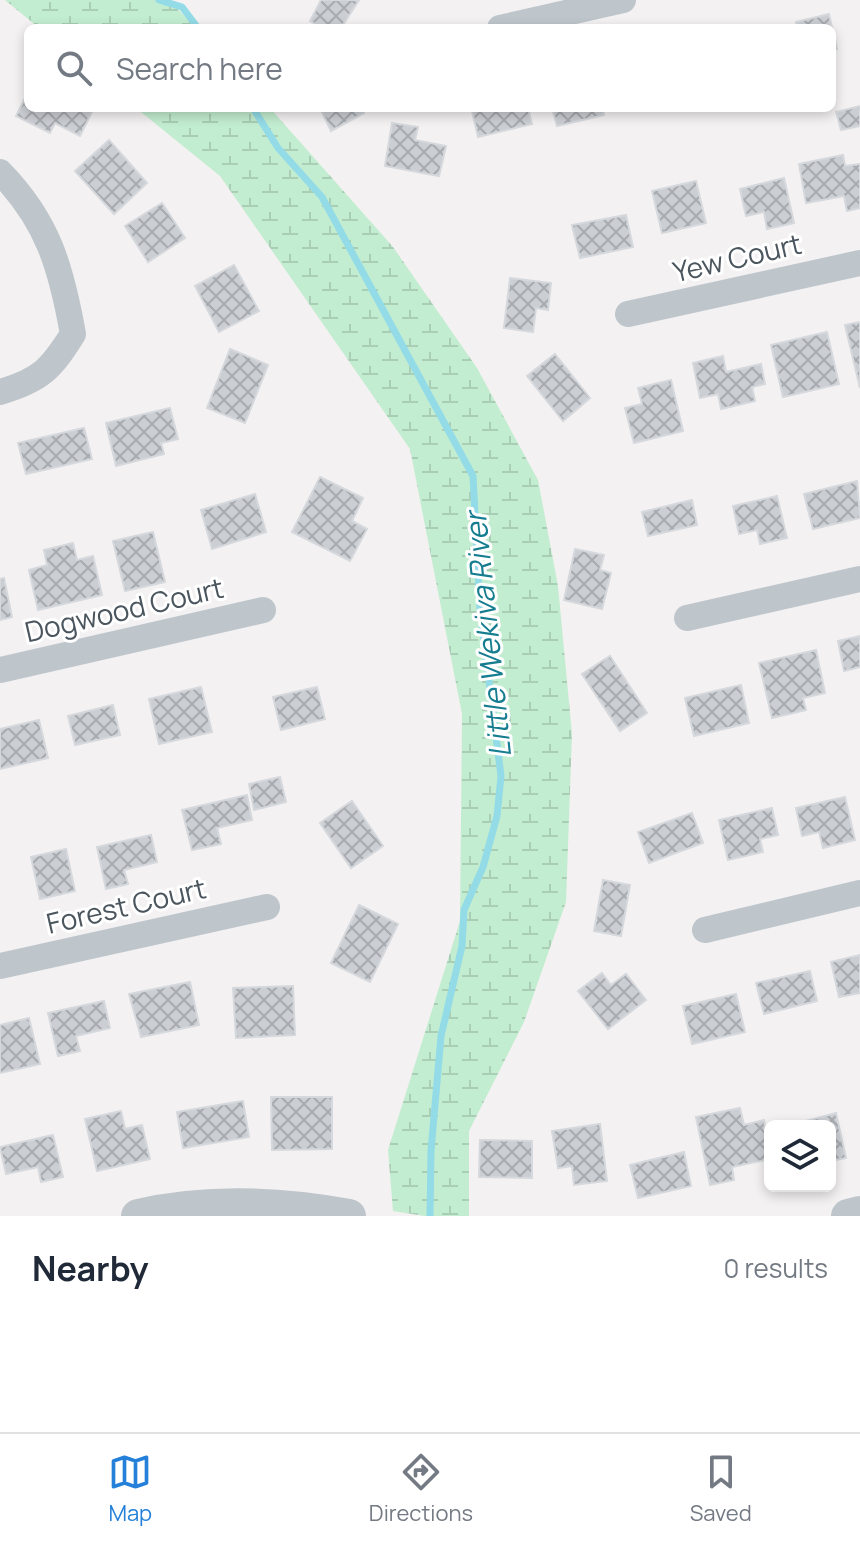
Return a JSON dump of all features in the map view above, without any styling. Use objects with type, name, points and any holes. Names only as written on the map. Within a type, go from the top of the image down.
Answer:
[{"type":"street","points":[[518,24],[623,0]]},
{"type":"street","points":[[0,172],[29,202],[57,264],[73,334],[52,368],[32,382],[0,392]]},
{"type":"street","name":"Yew Court","points":[[628,314],[860,263]]},
{"type":"street","points":[[687,618],[860,579]]},
{"type":"street","name":"Dogwood Court","points":[[0,670],[263,610]]},
{"type":"street","points":[[705,930],[860,893]]},
{"type":"street","name":"Forest Court","points":[[0,966],[267,907]]},
{"type":"street","points":[[138,1216],[199,1205],[236,1204],[274,1205],[340,1215]]},
{"type":"street","points":[[848,1216],[860,1213]]},
{"type":"green space","points":[[5,0],[169,0],[192,24],[34,24]]},
{"type":"green space","points":[[141,112],[274,112],[393,247],[477,368],[538,480],[558,586],[572,734],[566,902],[524,1022],[469,1131],[469,1216],[425,1216],[393,1211],[388,1150],[460,921],[462,714],[410,449],[220,176]]},
{"type":"building","points":[[321,0],[359,0],[344,24],[315,24],[310,21]]},
{"type":"building","points":[[829,14],[831,24],[796,24]]},
{"type":"building","points":[[24,100],[24,112],[92,112],[80,136],[55,123],[50,133],[16,116]]},
{"type":"building","points":[[860,106],[860,126],[841,130],[836,112]]},
{"type":"building","points":[[322,112],[364,113],[331,131]]},
{"type":"building","points":[[472,112],[529,112],[532,124],[478,137]]},
{"type":"building","points":[[553,112],[603,112],[604,115],[557,126]]},
{"type":"building","points":[[392,123],[418,127],[415,140],[446,146],[439,176],[385,166]]},
{"type":"building","points":[[109,140],[147,183],[114,214],[75,171]]},
{"type":"building","points":[[843,155],[845,166],[860,164],[860,208],[847,211],[844,196],[806,203],[799,164]]},
{"type":"building","points":[[784,178],[794,223],[767,229],[764,212],[746,216],[740,189]]},
{"type":"building","points":[[696,181],[706,223],[662,233],[652,191]]},
{"type":"building","points":[[162,203],[185,238],[148,262],[125,226]]},
{"type":"building","points":[[626,215],[633,247],[580,258],[572,225]]},
{"type":"building","points":[[234,265],[259,311],[219,332],[195,286]]},
{"type":"building","points":[[510,278],[551,283],[548,310],[536,308],[533,332],[504,328]]},
{"type":"building","points":[[860,322],[860,388],[845,325]]},
{"type":"building","points":[[827,332],[839,384],[783,397],[771,345]]},
{"type":"building","points":[[230,349],[268,365],[245,423],[207,408]]},
{"type":"building","points":[[555,354],[590,398],[563,421],[527,376]]},
{"type":"building","points":[[723,356],[726,372],[761,364],[765,384],[752,387],[755,401],[721,409],[718,394],[700,398],[693,363]]},
{"type":"building","points":[[671,380],[683,431],[634,443],[625,408],[642,404],[638,388]]},
{"type":"building","points":[[170,408],[178,439],[161,443],[164,454],[116,466],[106,423]]},
{"type":"building","points":[[84,428],[92,459],[26,474],[18,443]]},
{"type":"building","points":[[320,477],[363,498],[352,521],[367,529],[350,561],[292,532]]},
{"type":"building","points":[[857,481],[860,518],[813,529],[804,494]]},
{"type":"building","points":[[255,494],[266,532],[212,549],[201,510]]},
{"type":"building","points":[[777,496],[787,538],[760,544],[757,530],[739,534],[733,506]]},
{"type":"building","points":[[692,500],[697,525],[648,536],[642,512]]},
{"type":"building","points":[[153,532],[165,582],[125,591],[113,541]]},
{"type":"building","points":[[73,543],[77,560],[93,556],[102,595],[38,610],[29,570],[47,565],[44,550]]},
{"type":"building","points":[[575,549],[604,555],[600,570],[611,573],[602,609],[564,600]]},
{"type":"building","points":[[4,578],[12,617],[0,620],[0,579]]},
{"type":"building","points":[[860,636],[860,667],[844,671],[838,641]]},
{"type":"building","points":[[816,650],[825,693],[803,698],[806,710],[772,718],[759,663]]},
{"type":"building","points":[[610,656],[647,713],[620,731],[582,674]]},
{"type":"building","points":[[741,685],[749,723],[694,736],[685,698]]},
{"type":"building","points":[[201,687],[212,732],[159,744],[149,699]]},
{"type":"building","points":[[317,687],[325,719],[281,730],[273,697]]},
{"type":"building","points":[[113,705],[120,735],[75,745],[68,716]]},
{"type":"building","points":[[39,720],[48,758],[0,769],[0,729]]},
{"type":"building","points":[[280,777],[286,802],[254,810],[249,784]]},
{"type":"building","points":[[247,795],[252,820],[217,828],[221,844],[192,850],[182,810]]},
{"type":"building","points":[[845,797],[855,840],[823,848],[819,832],[802,836],[796,808]]},
{"type":"building","points":[[352,801],[383,846],[351,868],[320,823]]},
{"type":"building","points":[[772,808],[778,835],[760,839],[763,852],[728,860],[719,820]]},
{"type":"building","points":[[692,813],[703,843],[649,863],[638,832]]},
{"type":"building","points":[[151,835],[157,862],[124,870],[128,884],[106,889],[97,847]]},
{"type":"building","points":[[66,849],[75,891],[40,899],[31,857]]},
{"type":"building","points":[[603,880],[630,885],[621,936],[594,931]]},
{"type":"building","points":[[359,905],[398,924],[370,982],[331,963]]},
{"type":"building","points":[[860,955],[860,993],[839,997],[831,962]]},
{"type":"building","points":[[810,971],[817,1001],[764,1014],[756,983]]},
{"type":"building","points":[[602,973],[611,985],[626,974],[646,1000],[608,1029],[578,991]]},
{"type":"building","points":[[190,982],[199,1025],[141,1037],[129,994]]},
{"type":"building","points":[[293,986],[295,1035],[236,1038],[233,988]]},
{"type":"building","points":[[736,994],[745,1032],[692,1044],[683,1006]]},
{"type":"building","points":[[104,1001],[110,1028],[76,1036],[80,1051],[58,1056],[48,1013]]},
{"type":"building","points":[[29,1018],[40,1064],[0,1073],[0,1025]]},
{"type":"building","points":[[271,1097],[332,1097],[332,1149],[272,1150]]},
{"type":"building","points":[[243,1101],[249,1137],[183,1148],[177,1112]]},
{"type":"building","points":[[740,1108],[744,1125],[764,1120],[764,1160],[732,1167],[734,1180],[710,1185],[696,1117]]},
{"type":"building","points":[[121,1111],[125,1129],[142,1125],[150,1159],[97,1171],[85,1119]]},
{"type":"building","points":[[836,1113],[846,1158],[836,1160],[836,1120],[810,1120]]},
{"type":"building","points":[[600,1124],[607,1181],[574,1185],[572,1166],[558,1168],[552,1131]]},
{"type":"building","points":[[53,1135],[63,1177],[41,1182],[38,1167],[6,1174],[0,1147]]},
{"type":"building","points":[[480,1140],[532,1141],[532,1178],[479,1177]]},
{"type":"building","points":[[684,1152],[691,1186],[638,1198],[630,1165]]},
{"type":"waterway","name":"Little Wekiva River","points":[[159,0],[182,7],[195,24]]},
{"type":"waterway","name":"Little Wekiva River","points":[[256,112],[278,148],[322,197],[473,476],[480,609],[501,776],[497,816],[483,867],[464,910],[462,946],[441,1036],[431,1151],[430,1216]]}]
